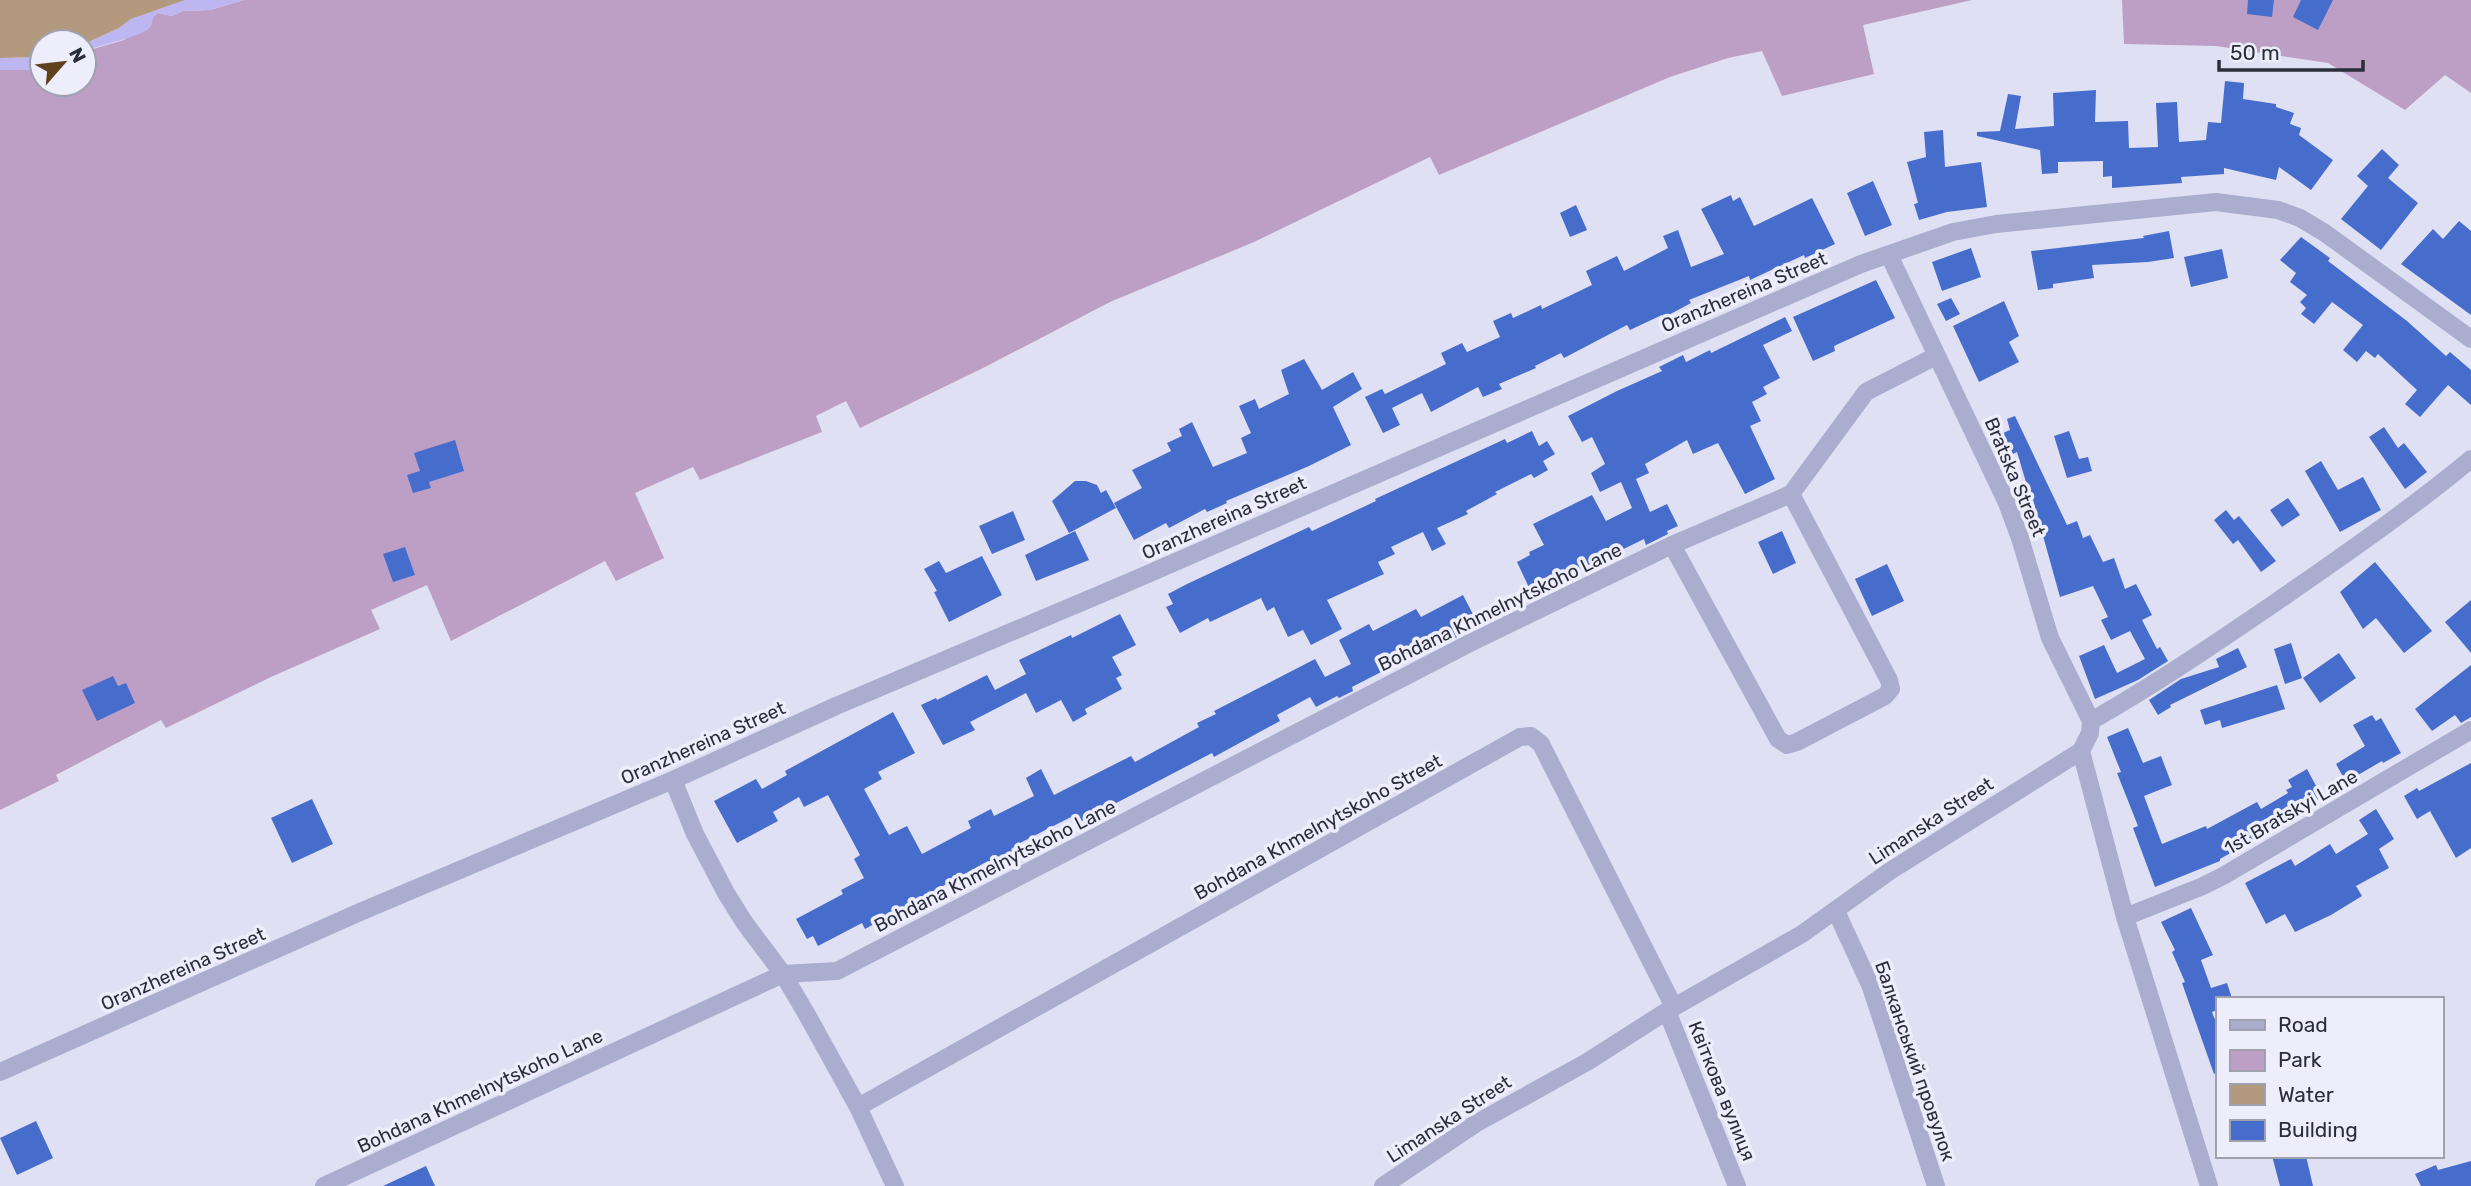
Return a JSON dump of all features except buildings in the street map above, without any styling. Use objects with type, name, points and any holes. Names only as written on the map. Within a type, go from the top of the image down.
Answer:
[{"type":"street","name":"Oranzhereina Street","points":[[0,1072],[360,912],[674,780],[836,706],[1127,583],[1686,339],[1889,255],[1953,232],[2008,223],[2216,202],[2278,210],[2300,218],[2325,233],[2471,339]]},
{"type":"street","name":"Bratska Street","points":[[1889,255],[2007,503],[2050,638],[2091,721]]},
{"type":"street","points":[[1672,545],[1778,738],[1787,745],[1885,696],[1891,689],[1889,680],[1791,494],[1866,392],[1936,356]]},
{"type":"street","points":[[2209,1186],[2125,917],[2081,751],[2090,733],[2091,721],[2259,614],[2428,494],[2471,459]]},
{"type":"street","name":"Bohdana Khmelnytskoho Lane","points":[[324,1186],[783,974],[837,971],[1468,644],[1672,545],[1791,494]]},
{"type":"street","name":"1st Bratskyi Lane","points":[[2125,917],[2222,876],[2471,730]]},
{"type":"street","name":"Bohdana Khmelnytskoho Street","points":[[858,1107],[1520,737],[1531,736],[1541,744],[1671,1009]]},
{"type":"street","name":"Limanska Street","points":[[1395,1183],[1475,1124],[1587,1062],[1836,911],[1890,871],[2081,751]]},
{"type":"street","points":[[674,780],[695,834],[726,892],[744,922],[783,974],[858,1107],[895,1186]]},
{"type":"street","name":"Балканський провулок","points":[[1836,911],[1871,987],[1936,1186]]},
{"type":"street","name":"Квіткова вулиця","points":[[1671,1009],[1737,1186]]},
{"type":"green space","points":[[244,0],[1972,0],[1863,25],[1874,74],[1782,96],[1762,51],[1728,58],[1670,77],[1439,175],[1430,157],[1254,242],[1110,302],[860,428],[846,401],[816,416],[822,432],[700,480],[693,467],[635,493],[664,558],[616,581],[605,561],[451,641],[427,585],[371,610],[380,629],[271,677],[166,728],[161,720],[56,775],[59,781],[0,810],[0,70],[28,70],[28,98],[98,98],[98,48],[124,40],[158,13],[172,16],[183,11],[210,10]]},
{"type":"green space","points":[[2122,0],[2471,0],[2471,93],[2445,75],[2405,110],[2328,63],[2216,46],[2124,44]]},
{"type":"sand","points":[[185,0],[244,0],[210,10],[183,11],[172,16],[158,13],[146,30],[98,47],[98,38],[131,19]]},
{"type":"sand","points":[[28,57],[28,70],[0,70],[0,58]]},
{"type":"water","points":[[0,0],[185,0],[131,19],[98,38],[98,28],[28,28],[28,57],[0,58]]}]
